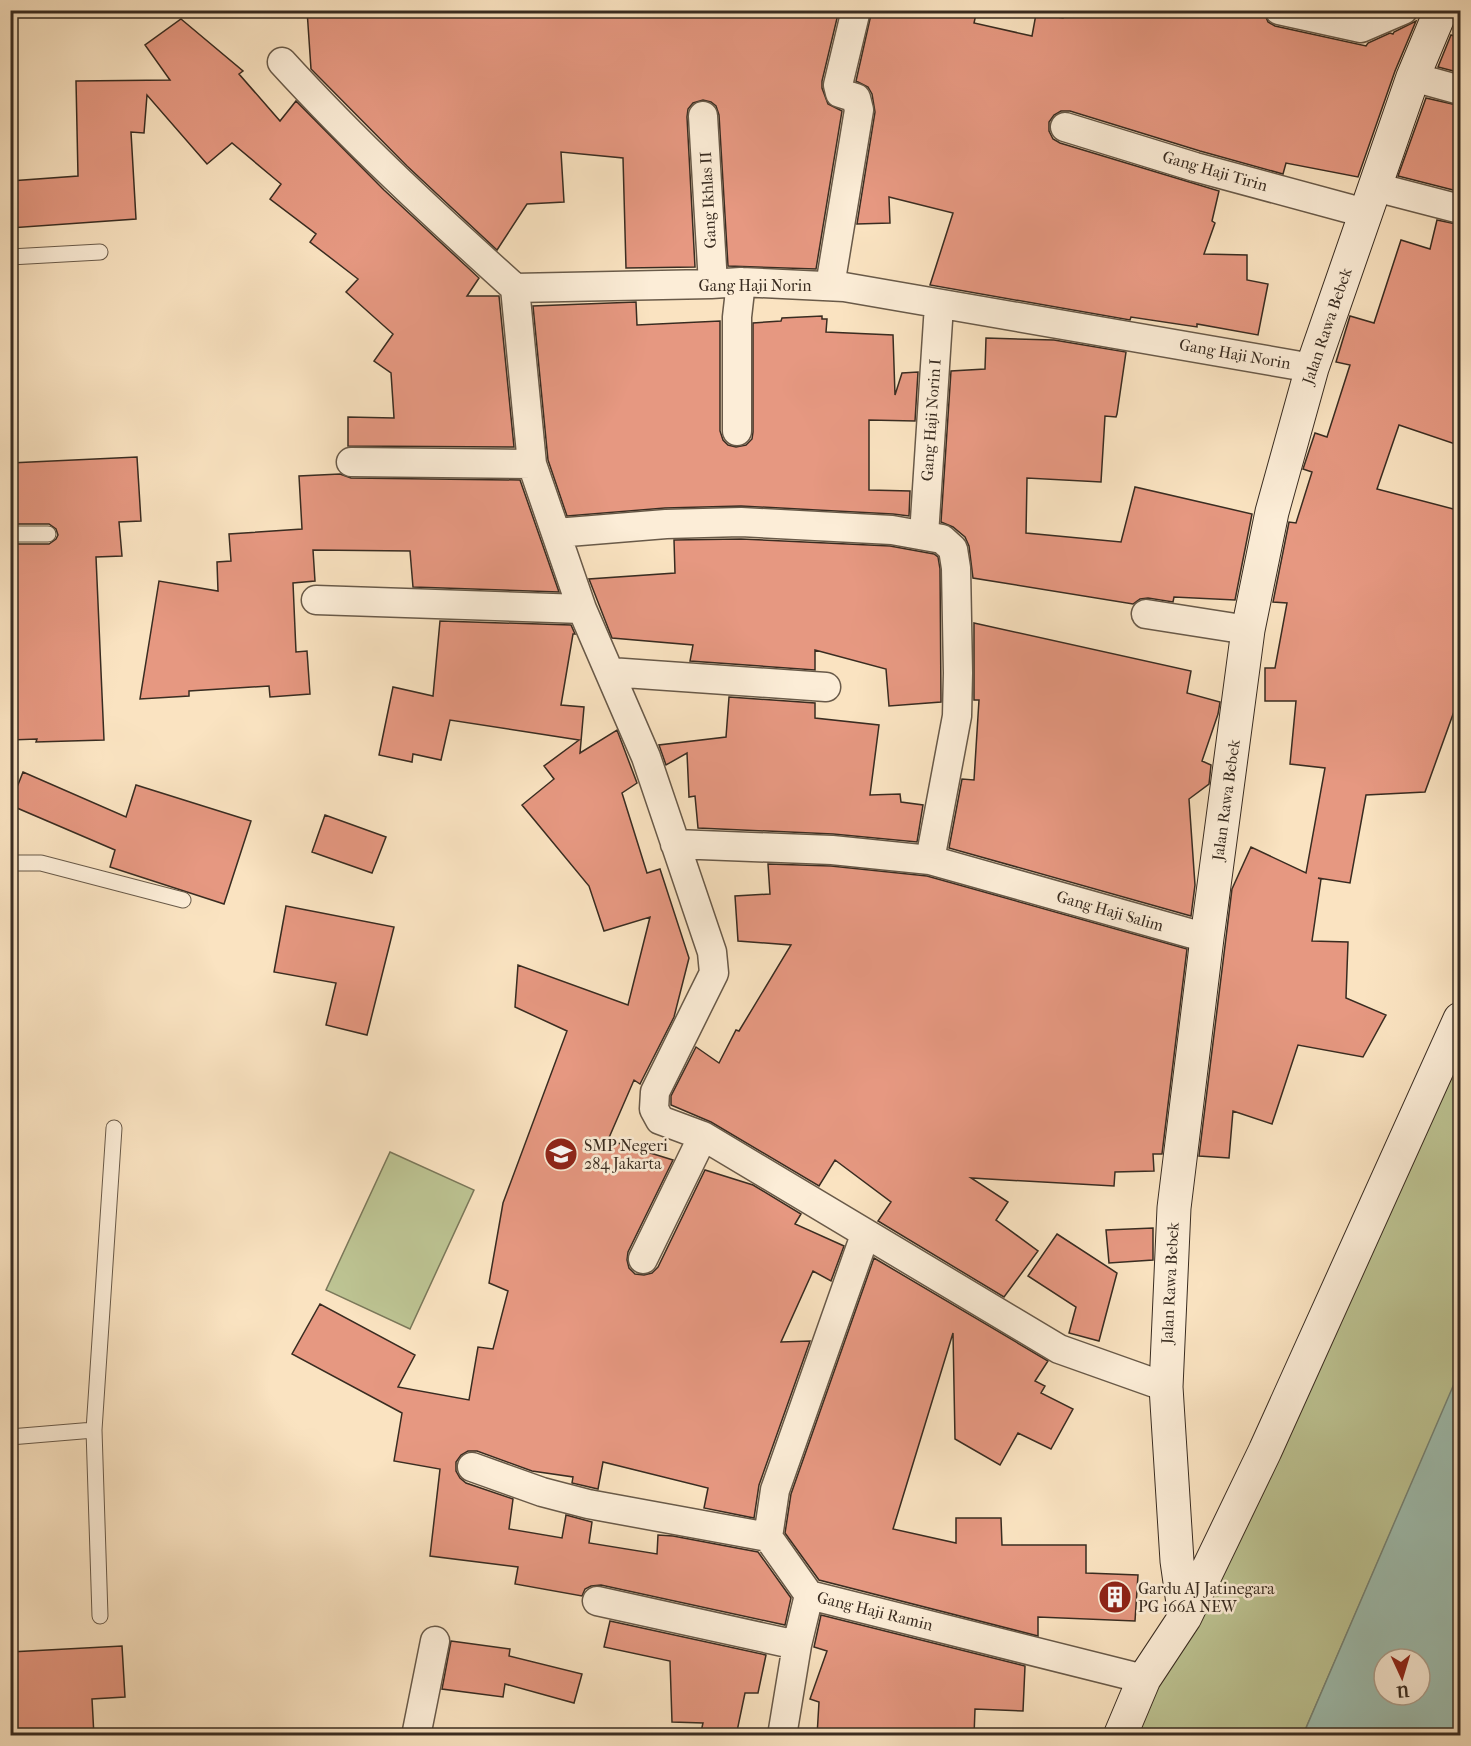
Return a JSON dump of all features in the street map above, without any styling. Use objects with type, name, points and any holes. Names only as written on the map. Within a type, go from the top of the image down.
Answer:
[{"type":"street","points":[[830,286],[859,110],[856,98],[840,93],[838,85],[856,10]]},
{"type":"street","points":[[1279,10],[1361,28],[1422,12]]},
{"type":"street","name":"Jalan Rawa Bebek","points":[[1185,1617],[1177,1562],[1166,1387],[1174,1208],[1248,630],[1272,512],[1312,368],[1413,77],[1422,12]]},
{"type":"street","points":[[282,62],[325,109],[421,203],[515,288],[532,464],[582,609],[646,757],[712,952],[714,973],[655,1092],[654,1109],[660,1120],[703,1136],[1059,1348],[1166,1387]]},
{"type":"street","points":[[1413,77],[1461,90]]},
{"type":"street","name":"Gang Ikhlas II","points":[[703,116],[713,284]]},
{"type":"street","name":"Gang Haji Tirin","points":[[1065,127],[1195,167],[1370,200],[1461,209]]},
{"type":"street","points":[[737,431],[737,317],[741,282]]},
{"type":"street","name":"Gang Haji Norin","points":[[515,288],[741,282],[830,286],[1312,368]]},
{"type":"street","name":"Gang Haji Norin I","points":[[924,535],[939,305]]},
{"type":"street","points":[[351,462],[532,464]]},
{"type":"street","points":[[555,533],[666,524],[741,522],[892,530],[942,539],[953,549],[956,568],[957,716],[930,860]]},
{"type":"street","points":[[316,600],[582,609]]},
{"type":"street","points":[[1146,614],[1248,630]]},
{"type":"street","points":[[610,672],[826,687]]},
{"type":"street","name":"Gang Haji Salim","points":[[675,844],[832,850],[930,860],[1207,938]]},
{"type":"street","points":[[1120,1736],[1144,1679],[1185,1617],[1291,1395],[1461,1019]]},
{"type":"street","points":[[643,1258],[703,1136]]},
{"type":"street","points":[[472,1467],[542,1492],[588,1504],[768,1537],[776,1490],[865,1234]]},
{"type":"street","name":"Gang Haji Ramin","points":[[768,1537],[809,1595],[1144,1679]]},
{"type":"street","points":[[782,1736],[797,1645],[809,1595]]},
{"type":"street","points":[[597,1601],[797,1645]]},
{"type":"street","points":[[416,1736],[435,1641]]},
{"type":"lane","points":[[10,257],[100,252]]},
{"type":"lane","points":[[10,534],[48,534]]},
{"type":"lane","points":[[10,862],[41,863],[183,900]]},
{"type":"lane","points":[[100,1616],[94,1430],[114,1128]]},
{"type":"lane","points":[[10,1437],[94,1430]]},
{"type":"green space","points":[[1460,1019],[1460,1372],[1303,1735],[1120,1736]]},
{"type":"green space","points":[[390,1152],[474,1190],[410,1329],[326,1290]]},
{"type":"shaded area","points":[[1460,1370],[1460,1735],[1303,1735]]},
{"type":"building","points":[[307,10],[709,10],[740,15],[742,10],[839,10],[822,88],[828,104],[842,111],[816,269],[728,266],[719,115],[716,106],[703,100],[693,103],[688,109],[687,117],[695,267],[626,268],[623,158],[561,152],[564,202],[527,204],[497,250],[407,166],[311,69]]},
{"type":"building","points":[[872,10],[977,10],[974,23],[1032,36],[1036,14],[1063,18],[1064,10],[1263,10],[1268,22],[1275,26],[1366,46],[1416,21],[1395,71],[1358,177],[1286,163],[1283,174],[1070,111],[1061,111],[1049,122],[1049,131],[1053,139],[1060,143],[1219,191],[1212,221],[1215,223],[1204,254],[1247,255],[1247,280],[1268,284],[1258,335],[1197,324],[1197,327],[1131,317],[1130,320],[930,285],[953,213],[889,197],[890,223],[857,224],[875,112],[872,94],[868,87],[856,81]]},
{"type":"building","points":[[181,19],[243,71],[239,74],[280,121],[296,101],[384,190],[479,278],[467,296],[499,296],[514,447],[348,446],[348,417],[394,418],[391,373],[374,361],[393,334],[346,292],[358,279],[310,242],[316,234],[270,199],[281,184],[232,143],[207,164],[147,95],[144,133],[131,132],[136,219],[10,228],[10,181],[78,176],[76,81],[170,80],[145,45]]},
{"type":"building","points":[[1451,35],[1461,38],[1461,73],[1438,67]]},
{"type":"building","points":[[1426,98],[1461,106],[1461,192],[1398,176]]},
{"type":"building","points":[[1437,220],[1461,225],[1461,446],[1399,425],[1377,489],[1461,511],[1461,692],[1425,792],[1366,795],[1350,883],[1318,878],[1321,879],[1312,941],[1348,942],[1346,998],[1386,1015],[1363,1057],[1298,1045],[1272,1124],[1233,1111],[1229,1158],[1199,1156],[1232,889],[1251,847],[1306,873],[1325,768],[1290,764],[1296,701],[1265,701],[1265,668],[1275,668],[1287,603],[1273,602],[1289,522],[1296,523],[1312,472],[1303,469],[1315,433],[1327,437],[1350,365],[1336,362],[1350,316],[1374,323],[1401,240],[1430,249]]},
{"type":"building","points":[[636,302],[637,325],[720,321],[720,431],[723,440],[728,445],[736,447],[746,445],[752,439],[753,432],[753,323],[781,321],[782,318],[822,316],[822,319],[827,319],[826,332],[893,335],[895,395],[902,373],[918,372],[915,421],[869,420],[869,490],[910,491],[909,516],[741,506],[665,508],[567,516],[548,460],[533,306]]},
{"type":"building","points":[[986,338],[1054,340],[1126,352],[1117,414],[1116,417],[1105,416],[1101,482],[1027,478],[1026,533],[1121,542],[1135,487],[1252,514],[1235,600],[1174,597],[1173,602],[1148,598],[1140,599],[1133,604],[973,578],[969,546],[965,537],[953,527],[941,522],[951,371],[985,369]]},
{"type":"building","points":[[137,457],[141,521],[119,522],[122,556],[96,557],[104,740],[36,742],[37,739],[10,740],[10,544],[49,544],[58,535],[56,529],[49,524],[10,524],[10,463]]},
{"type":"building","points":[[340,474],[351,478],[520,480],[559,592],[413,587],[410,551],[313,550],[315,581],[293,583],[296,652],[307,651],[310,694],[270,697],[269,686],[189,691],[189,696],[140,699],[159,581],[218,591],[217,562],[231,561],[229,534],[302,529],[299,476]]},
{"type":"building","points":[[741,539],[890,546],[934,554],[938,557],[941,702],[889,706],[886,669],[815,650],[815,670],[690,661],[693,645],[612,638],[589,579],[675,573],[674,540]]},
{"type":"building","points":[[440,621],[571,625],[575,634],[573,634],[561,705],[584,707],[580,753],[617,730],[637,783],[622,793],[647,873],[660,869],[689,958],[674,1017],[640,1084],[634,1080],[608,1140],[673,1160],[628,1252],[629,1268],[635,1274],[644,1275],[652,1273],[658,1267],[705,1170],[753,1185],[801,1214],[795,1224],[844,1246],[831,1281],[813,1271],[781,1342],[810,1341],[759,1485],[754,1518],[704,1508],[708,1488],[603,1462],[598,1489],[572,1483],[573,1477],[532,1471],[477,1451],[468,1451],[461,1455],[456,1462],[456,1471],[466,1483],[513,1499],[509,1529],[562,1538],[566,1515],[592,1522],[589,1543],[657,1554],[658,1535],[758,1552],[791,1598],[785,1625],[601,1585],[585,1589],[582,1596],[515,1584],[518,1567],[430,1556],[440,1469],[394,1461],[402,1413],[292,1354],[320,1304],[415,1355],[398,1387],[469,1400],[478,1347],[493,1349],[508,1291],[489,1283],[503,1203],[567,1031],[515,1007],[518,965],[628,1005],[650,917],[604,931],[589,886],[522,805],[554,779],[544,766],[579,740],[450,720],[441,760],[413,754],[412,762],[379,755],[393,687],[433,696]]},
{"type":"building","points":[[974,623],[1191,671],[1187,693],[1220,702],[1202,761],[1211,765],[1209,784],[1189,799],[1195,885],[1191,916],[949,848],[962,779],[974,780],[979,700],[974,700]]},
{"type":"building","points":[[729,697],[815,703],[815,718],[879,725],[870,795],[900,794],[901,802],[923,805],[917,842],[833,834],[698,828],[695,796],[689,797],[687,753],[666,765],[659,745],[726,737]]},
{"type":"building","points":[[23,772],[126,817],[136,785],[251,821],[224,904],[110,867],[115,850],[10,805]]},
{"type":"building","points":[[325,815],[386,837],[372,873],[312,852]]},
{"type":"building","points":[[768,864],[831,866],[927,876],[1187,949],[1162,1154],[1153,1154],[1154,1171],[1115,1172],[1114,1186],[971,1178],[1008,1202],[996,1220],[1038,1251],[1004,1297],[878,1221],[891,1202],[835,1160],[819,1186],[711,1122],[671,1105],[671,1096],[696,1047],[719,1063],[736,1030],[739,1031],[791,945],[738,941],[735,896],[770,894]]},
{"type":"building","points":[[286,906],[394,927],[367,1035],[326,1025],[336,983],[274,972]]},
{"type":"building","points":[[1153,1228],[1153,1260],[1109,1263],[1106,1230]]},
{"type":"building","points":[[1057,1234],[1117,1273],[1099,1341],[1069,1333],[1076,1307],[1028,1276]]},
{"type":"building","points":[[874,1258],[1048,1361],[1035,1381],[1045,1386],[1041,1393],[1073,1409],[1051,1449],[1018,1433],[1000,1465],[955,1439],[953,1333],[893,1529],[956,1543],[956,1518],[1001,1518],[1002,1545],[1086,1545],[1086,1573],[1138,1575],[1135,1621],[1038,1617],[1038,1636],[819,1580],[785,1533],[791,1494]]},
{"type":"building","points":[[821,1615],[1025,1666],[1023,1711],[975,1709],[974,1736],[817,1736],[819,1702],[810,1699],[827,1651],[814,1647]]},
{"type":"building","points":[[610,1621],[766,1655],[758,1693],[745,1693],[736,1736],[700,1736],[703,1723],[672,1722],[670,1661],[604,1647]]},
{"type":"building","points":[[451,1641],[510,1649],[509,1656],[582,1674],[574,1703],[505,1684],[503,1697],[442,1689]]},
{"type":"building","points":[[122,1646],[125,1697],[92,1699],[94,1736],[10,1736],[10,1652]]},
{"type":"place","name":"SMP Negeri 284 Jakarta","points":[[561,1154]]},
{"type":"place","name":"Gardu AJ Jatinegara PG 166A NEW","points":[[1115,1597]]}]
